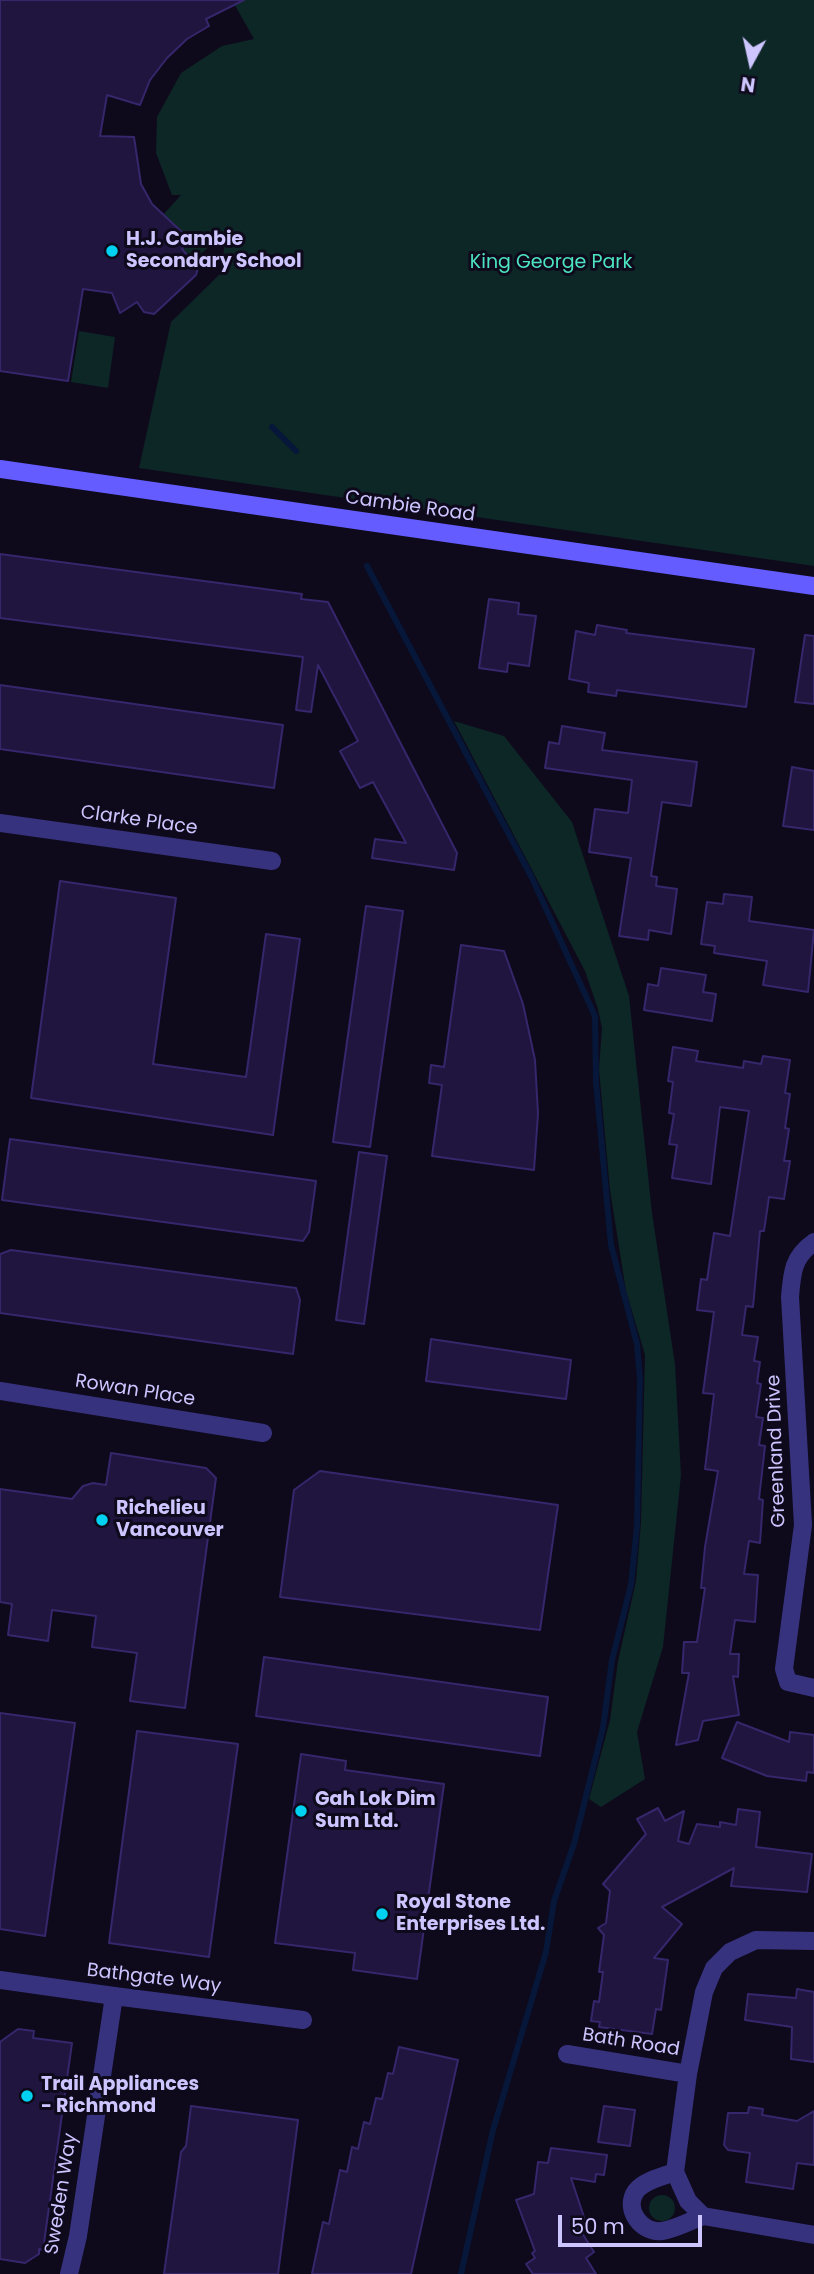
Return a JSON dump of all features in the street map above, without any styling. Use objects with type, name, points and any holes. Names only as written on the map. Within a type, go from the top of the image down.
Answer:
[{"type":"main road","name":"Cambie Road","points":[[0,469],[814,586]]},
{"type":"street","name":"Clarke Place","points":[[0,823],[272,860]]},
{"type":"street","name":"Greenland Drive","points":[[814,1242],[802,1251],[792,1267],[790,1297],[803,1525],[784,1669],[789,1682],[814,1688]]},
{"type":"street","name":"Rowan Place","points":[[0,1391],[263,1433]]},
{"type":"street","points":[[703,2216],[688,2201],[675,2172],[688,2074],[704,1992],[714,1968],[730,1952],[756,1940],[814,1941]]},
{"type":"street","name":"Bathgate Way","points":[[0,1980],[303,2020]]},
{"type":"street","name":"Sweden Way","points":[[69,2274],[78,2236],[114,1996]]},
{"type":"street","name":"Bath Road","points":[[568,2054],[688,2074]]},
{"type":"street","points":[[675,2172],[652,2180],[636,2191],[631,2207],[635,2219],[647,2228],[660,2232],[703,2216],[814,2235]]},
{"type":"green space","name":"King George Park","points":[[232,0],[814,0],[814,566],[139,468],[171,322],[221,273],[226,232],[194,260],[182,249],[186,243],[185,236],[162,216],[181,195],[172,195],[156,153],[157,117],[181,73],[222,46],[254,39]]},
{"type":"green space","points":[[79,331],[115,337],[108,388],[71,382]]},
{"type":"green space","points":[[454,721],[504,736],[572,822],[629,996],[652,1213],[675,1364],[681,1475],[663,1647],[637,1732],[645,1779],[601,1807],[589,1799],[610,1720],[618,1661],[636,1581],[641,1522],[645,1355],[626,1291],[610,1190],[599,1069],[602,1028],[585,971]]},
{"type":"green space","points":[[662,2195],[671,2199],[675,2208],[671,2217],[662,2221],[653,2217],[649,2208],[653,2199]]},
{"type":"building","name":"H.J. Cambie Secondary School","points":[[0,0],[244,0],[206,19],[209,26],[187,39],[167,58],[150,80],[140,105],[107,95],[100,136],[134,137],[141,184],[152,204],[185,235],[186,243],[182,249],[198,268],[196,275],[154,314],[144,312],[137,302],[120,313],[112,293],[83,289],[68,381],[0,371]]},
{"type":"building","points":[[0,554],[302,594],[301,599],[328,602],[457,853],[454,870],[372,858],[375,839],[406,843],[373,782],[360,788],[340,751],[358,741],[318,665],[311,712],[296,710],[303,657],[0,618]]},
{"type":"building","points":[[489,599],[519,603],[518,614],[536,616],[529,666],[508,663],[507,672],[479,668]]},
{"type":"building","points":[[597,625],[627,630],[626,633],[754,649],[746,707],[617,690],[616,696],[588,692],[589,683],[569,679],[576,631],[595,635]]},
{"type":"building","points":[[805,635],[814,636],[814,704],[795,702]]},
{"type":"building","points":[[0,685],[283,725],[274,788],[0,749]]},
{"type":"building","points":[[562,726],[605,733],[602,750],[697,762],[691,806],[662,802],[651,876],[657,877],[656,886],[677,889],[671,934],[649,930],[648,940],[619,936],[631,858],[589,852],[595,809],[628,813],[632,780],[545,768],[549,742],[559,744]]},
{"type":"building","points":[[792,767],[814,771],[814,830],[783,826]]},
{"type":"building","points":[[60,881],[176,898],[153,1064],[246,1077],[266,934],[300,939],[273,1135],[31,1098]]},
{"type":"building","points":[[724,894],[752,897],[749,921],[814,930],[808,992],[763,985],[767,961],[714,953],[715,946],[701,944],[707,902],[723,904]]},
{"type":"building","points":[[366,906],[403,911],[370,1147],[333,1142]]},
{"type":"building","points":[[461,945],[504,951],[523,1004],[535,1060],[538,1114],[534,1170],[432,1156],[442,1085],[429,1083],[431,1065],[444,1067]]},
{"type":"building","points":[[661,968],[706,975],[703,992],[716,994],[712,1021],[644,1010],[648,984],[658,986]]},
{"type":"building","points":[[673,1047],[698,1051],[696,1061],[743,1068],[744,1061],[761,1064],[763,1056],[790,1060],[785,1093],[790,1094],[785,1128],[789,1129],[784,1161],[790,1161],[784,1199],[769,1197],[764,1231],[760,1231],[753,1307],[746,1306],[742,1335],[758,1337],[754,1361],[760,1362],[757,1383],[761,1384],[756,1417],[763,1418],[759,1445],[765,1446],[759,1499],[763,1500],[760,1543],[749,1541],[744,1574],[758,1575],[755,1622],[735,1620],[730,1654],[739,1654],[738,1677],[733,1676],[739,1715],[703,1721],[698,1740],[676,1745],[689,1673],[682,1673],[684,1642],[697,1642],[705,1588],[701,1588],[705,1547],[718,1471],[705,1469],[714,1394],[703,1393],[714,1312],[697,1310],[701,1279],[707,1280],[714,1233],[730,1236],[749,1111],[720,1107],[711,1184],[672,1178],[677,1145],[669,1144],[674,1114],[669,1113],[673,1082],[668,1081]]},
{"type":"building","points":[[10,1139],[316,1181],[309,1232],[303,1241],[2,1200]]},
{"type":"building","points":[[359,1152],[387,1156],[364,1324],[336,1320]]},
{"type":"building","points":[[11,1250],[296,1288],[300,1300],[293,1354],[0,1313],[0,1254]]},
{"type":"building","points":[[431,1339],[571,1360],[566,1399],[426,1381]]},
{"type":"building","points":[[111,1453],[206,1468],[216,1478],[185,1708],[130,1701],[137,1653],[92,1647],[96,1616],[52,1610],[48,1641],[8,1635],[12,1604],[0,1602],[0,1489],[72,1499],[83,1486],[93,1483],[106,1485]]},
{"type":"building","points":[[320,1471],[558,1505],[540,1630],[280,1597],[294,1490]]},
{"type":"building","points":[[264,1657],[548,1697],[540,1756],[256,1716]]},
{"type":"building","points":[[0,1713],[75,1723],[45,1936],[0,1929]]},
{"type":"building","points":[[737,1722],[789,1742],[790,1732],[814,1735],[814,1773],[807,1772],[806,1781],[767,1776],[722,1758]]},
{"type":"building","points":[[137,1731],[238,1744],[209,1957],[109,1943]]},
{"type":"building","points":[[301,1754],[346,1761],[345,1770],[444,1784],[417,1979],[353,1970],[355,1953],[275,1943]]},
{"type":"building","points":[[658,1808],[665,1821],[684,1811],[678,1841],[689,1844],[697,1824],[720,1827],[720,1822],[736,1825],[738,1809],[760,1812],[756,1847],[812,1854],[807,1892],[731,1886],[734,1868],[662,1907],[682,1924],[654,1958],[668,1960],[661,2010],[656,2009],[652,2034],[599,2027],[600,2022],[591,2021],[594,2001],[599,2002],[603,1972],[599,1972],[604,1935],[598,1928],[606,1923],[610,1891],[603,1884],[646,1834],[637,1819]]},
{"type":"building","points":[[797,1989],[814,1992],[814,2062],[791,2059],[792,2027],[745,2020],[748,1994],[796,1998]]},
{"type":"building","points":[[18,2029],[34,2031],[33,2038],[72,2043],[43,2250],[39,2249],[39,2254],[25,2263],[0,2259],[0,2042]]},
{"type":"building","points":[[399,2047],[458,2060],[411,2274],[312,2274],[323,2222],[329,2224],[340,2170],[347,2172],[352,2147],[358,2149],[364,2122],[370,2124],[376,2098],[382,2099],[388,2073],[393,2074]]},
{"type":"building","points":[[191,2106],[298,2120],[278,2274],[164,2274],[181,2152],[186,2146]]},
{"type":"building","points":[[604,2106],[635,2110],[630,2146],[598,2142]]},
{"type":"building","points":[[749,2107],[763,2109],[762,2115],[797,2121],[814,2111],[814,2165],[797,2163],[793,2189],[746,2182],[750,2153],[728,2150],[724,2145],[728,2113],[748,2113]]},
{"type":"building","points":[[551,2148],[607,2155],[604,2175],[596,2174],[595,2182],[571,2178],[586,2223],[577,2225],[594,2252],[586,2258],[596,2274],[533,2274],[526,2264],[535,2258],[532,2253],[535,2251],[516,2200],[534,2194],[538,2162],[548,2163]]},
{"type":"waterway","points":[[272,427],[296,451]]},
{"type":"waterway","points":[[367,566],[532,878],[595,1016],[596,1082],[611,1245],[637,1344],[640,1379],[637,1526],[631,1585],[612,1660],[603,1728],[574,1844],[554,1901],[546,1952],[493,2130],[461,2274]]},
{"type":"place","name":"H.J. Cambie Secondary School","points":[[112,251]]},
{"type":"place","name":"Richelieu Vancouver","points":[[102,1520]]},
{"type":"place","name":"Gah Lok Dim Sum Ltd.","points":[[301,1811]]},
{"type":"place","name":"Royal Stone Enterprises Ltd.","points":[[382,1914]]},
{"type":"place","name":"Trail Appliances - Richmond","points":[[27,2096]]}]
